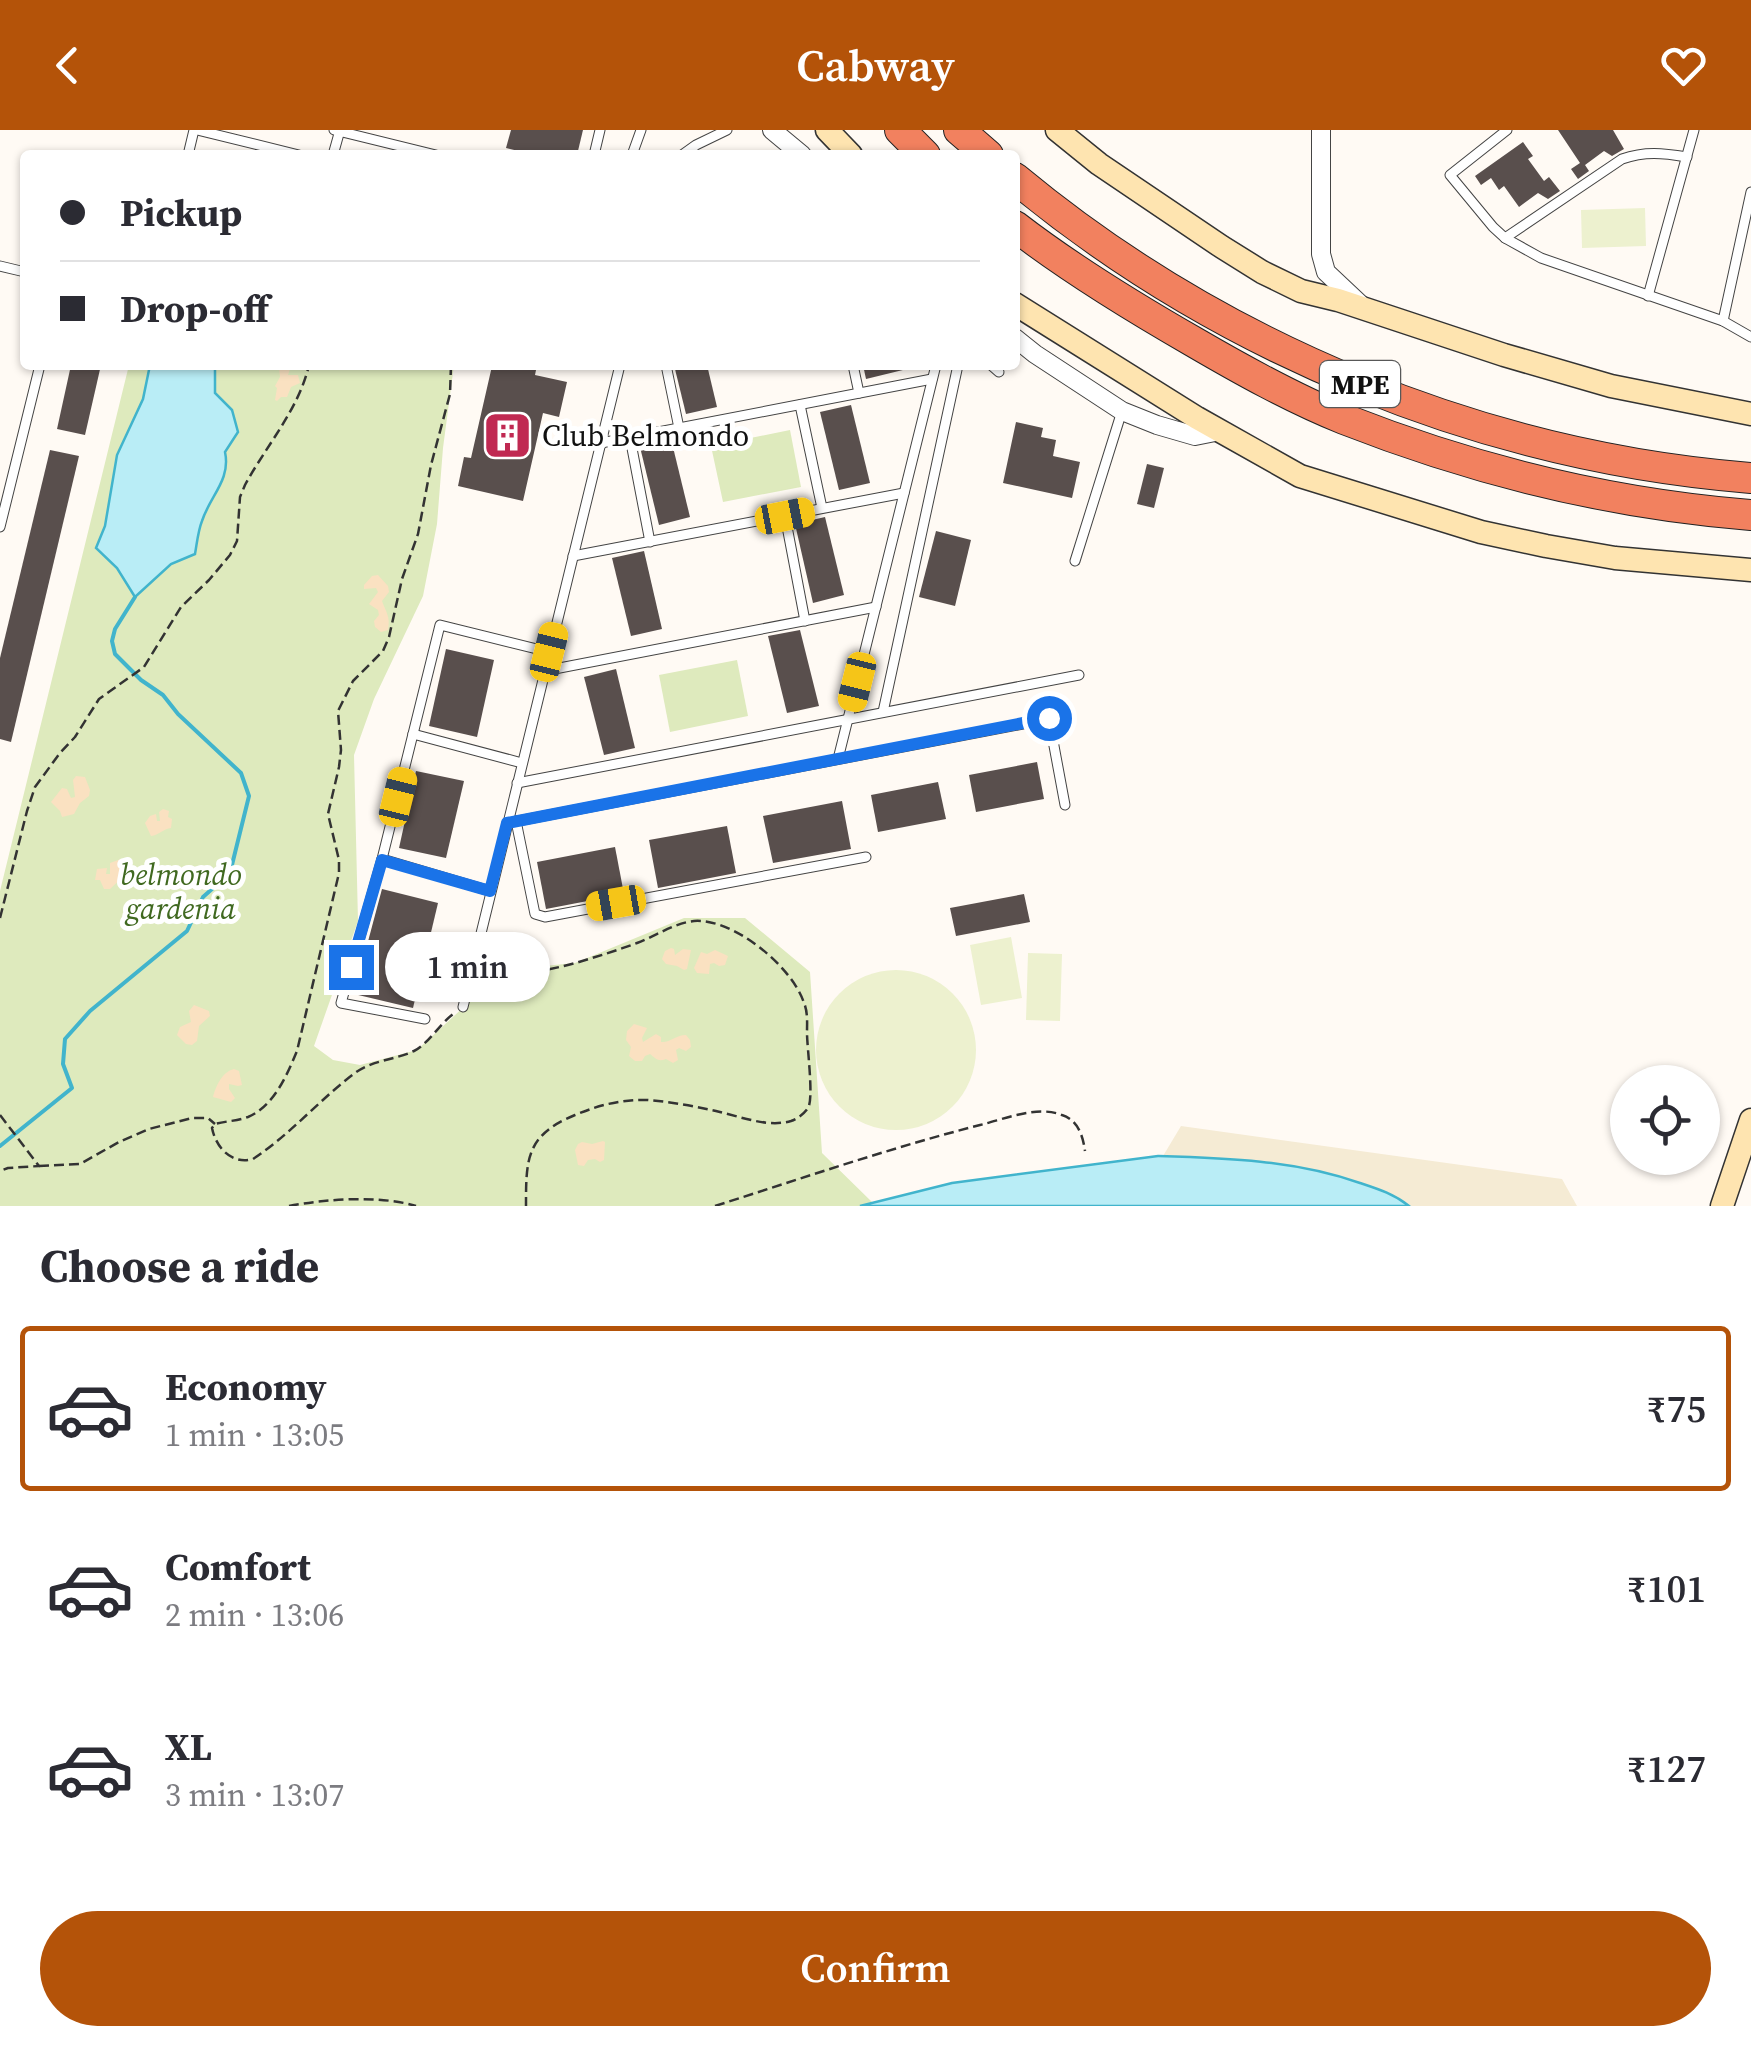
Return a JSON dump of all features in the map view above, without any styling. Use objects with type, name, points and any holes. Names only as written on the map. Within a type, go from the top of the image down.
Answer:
[{"type":"highway","points":[[900,130],[920,150]]},
{"type":"highway","points":[[959,130],[982,150]]},
{"type":"highway","name":"MPE","points":[[1020,182],[1060,215],[1147,274],[1262,340],[1356,382],[1514,438],[1581,454],[1751,478]]},
{"type":"highway","name":"MPE","points":[[1020,229],[1126,303],[1244,371],[1340,418],[1459,459],[1572,490],[1751,515]]},
{"type":"street","points":[[772,130],[796,150]]},
{"type":"street","points":[[827,130],[846,150]]},
{"type":"street","points":[[1057,130],[1099,164],[1262,272],[1301,291],[1611,386],[1751,414]]},
{"type":"street","points":[[1321,130],[1321,254],[1326,272],[1370,312]]},
{"type":"street","points":[[1020,307],[1220,432],[1300,476],[1481,532],[1615,558],[1751,570]]},
{"type":"street","points":[[1020,342],[1122,411],[1195,436],[1220,432]]},
{"type":"street","points":[[1722,1206],[1751,1120]]},
{"type":"lane","points":[[196,130],[278,150]]},
{"type":"lane","points":[[338,130],[416,150]]},
{"type":"lane","points":[[690,150],[727,130]]},
{"type":"lane","points":[[1507,130],[1450,175],[1492,227],[1542,258],[1723,321],[1751,337]]},
{"type":"lane","points":[[1648,296],[1694,130]]},
{"type":"lane","points":[[1505,238],[1622,159],[1652,152],[1687,157]]},
{"type":"lane","points":[[1723,321],[1751,192]]},
{"type":"lane","points":[[0,527],[39,370]]},
{"type":"lane","points":[[462,1006],[490,891],[512,822],[517,783],[619,370]]},
{"type":"lane","points":[[667,370],[679,428]]},
{"type":"lane","points":[[854,370],[859,393]]},
{"type":"lane","points":[[838,759],[935,370]]},
{"type":"lane","points":[[883,712],[957,370]]},
{"type":"lane","points":[[601,443],[932,379]]},
{"type":"lane","points":[[800,405],[822,508]]},
{"type":"lane","points":[[1074,561],[1122,411]]},
{"type":"lane","points":[[630,438],[650,542]]},
{"type":"lane","points":[[572,556],[904,493]]},
{"type":"lane","points":[[785,516],[805,620]]},
{"type":"lane","points":[[544,671],[876,607]]},
{"type":"lane","points":[[425,1019],[341,1003],[382,860],[440,626],[549,652]]},
{"type":"lane","points":[[517,783],[1078,675]]},
{"type":"lane","points":[[512,822],[1049,718],[1066,805]]},
{"type":"lane","points":[[413,734],[522,763]]},
{"type":"lane","points":[[512,822],[535,914],[545,916],[866,857]]},
{"type":"lane","points":[[382,860],[490,891]]},
{"type":"path","points":[[0,918],[35,787],[76,737],[99,698],[144,667],[181,607],[230,555],[237,541],[240,497],[306,382],[308,370]]},
{"type":"path","points":[[715,1206],[914,1142],[1035,1112],[1059,1113],[1069,1118],[1083,1137],[1085,1152]]},
{"type":"path","points":[[0,1114],[39,1166]]},
{"type":"path","points":[[0,1171],[80,1164],[149,1129],[192,1118],[208,1118],[215,1124]]},
{"type":"path","points":[[290,1206],[361,1200],[416,1206]]},
{"type":"shaded area","points":[[1181,1126],[1562,1179],[1577,1206],[1133,1206]]},
{"type":"green space","points":[[1645,208],[1646,246],[1582,248],[1581,210]]},
{"type":"green space","name":"belmondo gardenia","points":[[128,370],[453,370],[437,524],[423,596],[374,699],[354,755],[358,921],[314,1046],[333,1060],[360,1065],[417,1050],[504,970],[575,963],[684,918],[745,918],[810,972],[822,1153],[873,1203],[0,1206],[0,891]]},
{"type":"green space","points":[[790,430],[801,487],[723,502],[711,446]]},
{"type":"green space","points":[[737,660],[748,716],[670,732],[659,675]]},
{"type":"green space","points":[[1011,937],[1022,998],[981,1005],[970,945]]},
{"type":"green space","points":[[1028,953],[1062,954],[1060,1021],[1026,1020]]},
{"type":"green space","points":[[896,970],[927,976],[953,993],[970,1019],[976,1050],[970,1081],[953,1107],[927,1124],[896,1130],[865,1124],[839,1107],[822,1081],[816,1050],[822,1019],[839,993],[865,976]]},
{"type":"sand","points":[[279,370],[290,370],[288,375],[298,375],[300,383],[291,387],[287,397],[277,401],[275,386]]},
{"type":"sand","points":[[378,575],[389,592],[382,601],[388,630],[381,632],[374,621],[378,610],[369,604],[378,592],[376,588],[364,589],[372,576]]},
{"type":"sand","points":[[76,776],[85,777],[89,796],[74,814],[62,817],[51,802],[62,788],[67,789],[71,798],[75,797]]},
{"type":"sand","points":[[169,811],[171,828],[151,836],[145,823],[156,814],[160,821],[159,812]]},
{"type":"sand","points":[[121,859],[126,874],[110,889],[104,889],[100,880],[95,880],[97,869],[107,868],[106,874],[110,874],[110,863]]},
{"type":"sand","points":[[671,948],[675,955],[683,949],[691,950],[687,969],[666,964],[662,959]]},
{"type":"sand","points":[[715,950],[728,956],[725,965],[710,964],[709,974],[697,973],[694,968],[701,952]]},
{"type":"sand","points":[[194,1005],[209,1011],[210,1016],[199,1026],[197,1041],[192,1045],[177,1035],[180,1027],[191,1022],[189,1011]]},
{"type":"sand","points":[[634,1024],[647,1028],[643,1042],[656,1034],[661,1042],[686,1035],[691,1047],[676,1050],[678,1060],[673,1063],[650,1054],[635,1061],[629,1056],[631,1047],[626,1040],[627,1031]]},
{"type":"sand","points":[[234,1069],[239,1071],[242,1085],[229,1084],[235,1098],[231,1102],[213,1097],[223,1076]]},
{"type":"sand","points":[[603,1141],[604,1160],[588,1160],[584,1166],[578,1165],[578,1144]]},
{"type":"water","points":[[149,370],[215,370],[215,393],[232,410],[238,432],[225,452],[225,471],[202,521],[195,554],[171,564],[135,597],[117,568],[96,548],[105,526],[117,455],[143,399]]},
{"type":"water","points":[[1158,1156],[1235,1159],[1311,1169],[1379,1190],[1409,1206],[860,1206],[952,1183]]},
{"type":"building","points":[[511,130],[583,130],[578,150],[506,148]]},
{"type":"building","points":[[1558,130],[1613,130],[1624,149],[1612,156],[1604,151],[1585,165],[1589,171],[1578,179],[1571,169],[1580,163]]},
{"type":"building","points":[[1523,142],[1533,156],[1528,159],[1544,181],[1549,177],[1560,191],[1548,199],[1538,193],[1519,207],[1504,186],[1499,190],[1491,178],[1481,185],[1475,176]]},
{"type":"building","points":[[70,370],[100,370],[85,435],[57,429]]},
{"type":"building","name":"Club Belmondo","points":[[491,370],[536,370],[535,375],[567,382],[559,417],[543,413],[523,501],[458,486],[464,457],[471,458]]},
{"type":"building","points":[[675,370],[708,370],[717,407],[686,414]]},
{"type":"building","points":[[864,370],[903,370],[866,379]]},
{"type":"building","points":[[851,405],[870,483],[839,490],[820,412]]},
{"type":"building","points":[[1016,422],[1043,428],[1041,437],[1056,440],[1053,456],[1080,462],[1072,498],[1003,483]]},
{"type":"building","points":[[671,439],[690,517],[659,525],[640,447]]},
{"type":"building","points":[[50,450],[79,456],[11,742],[0,739],[0,658]]},
{"type":"building","points":[[1147,464],[1164,468],[1154,508],[1137,504]]},
{"type":"building","points":[[825,517],[844,595],[813,603],[795,524]]},
{"type":"building","points":[[936,531],[971,540],[955,606],[919,597]]},
{"type":"building","points":[[644,551],[662,629],[631,636],[612,558]]},
{"type":"building","points":[[800,630],[819,706],[787,713],[768,636]]},
{"type":"building","points":[[446,649],[494,660],[477,737],[429,726]]},
{"type":"building","points":[[616,669],[635,748],[604,755],[584,677]]},
{"type":"building","points":[[1037,762],[1044,799],[976,812],[969,775]]},
{"type":"building","points":[[416,771],[464,781],[446,858],[399,848]]},
{"type":"building","points":[[938,782],[946,819],[878,832],[871,795]]},
{"type":"building","points":[[842,801],[851,849],[773,863],[763,816]]},
{"type":"building","points":[[727,826],[736,873],[658,888],[649,840]]},
{"type":"building","points":[[615,847],[624,894],[546,909],[537,862]]},
{"type":"building","points":[[382,889],[438,903],[413,1008],[354,994]]},
{"type":"building","points":[[1024,894],[1030,922],[956,936],[950,908]]},
{"type":"waterway","points":[[0,1146],[72,1088],[63,1064],[65,1039],[90,1011],[187,931],[203,897],[230,873],[249,796],[241,773],[163,695],[115,654],[115,629],[135,597]]},
{"type":"place","name":"Club Belmondo","points":[[507,435]]},
{"type":"route","points":[[351,967],[382,860],[490,891],[507,823],[1049,718]]}]
